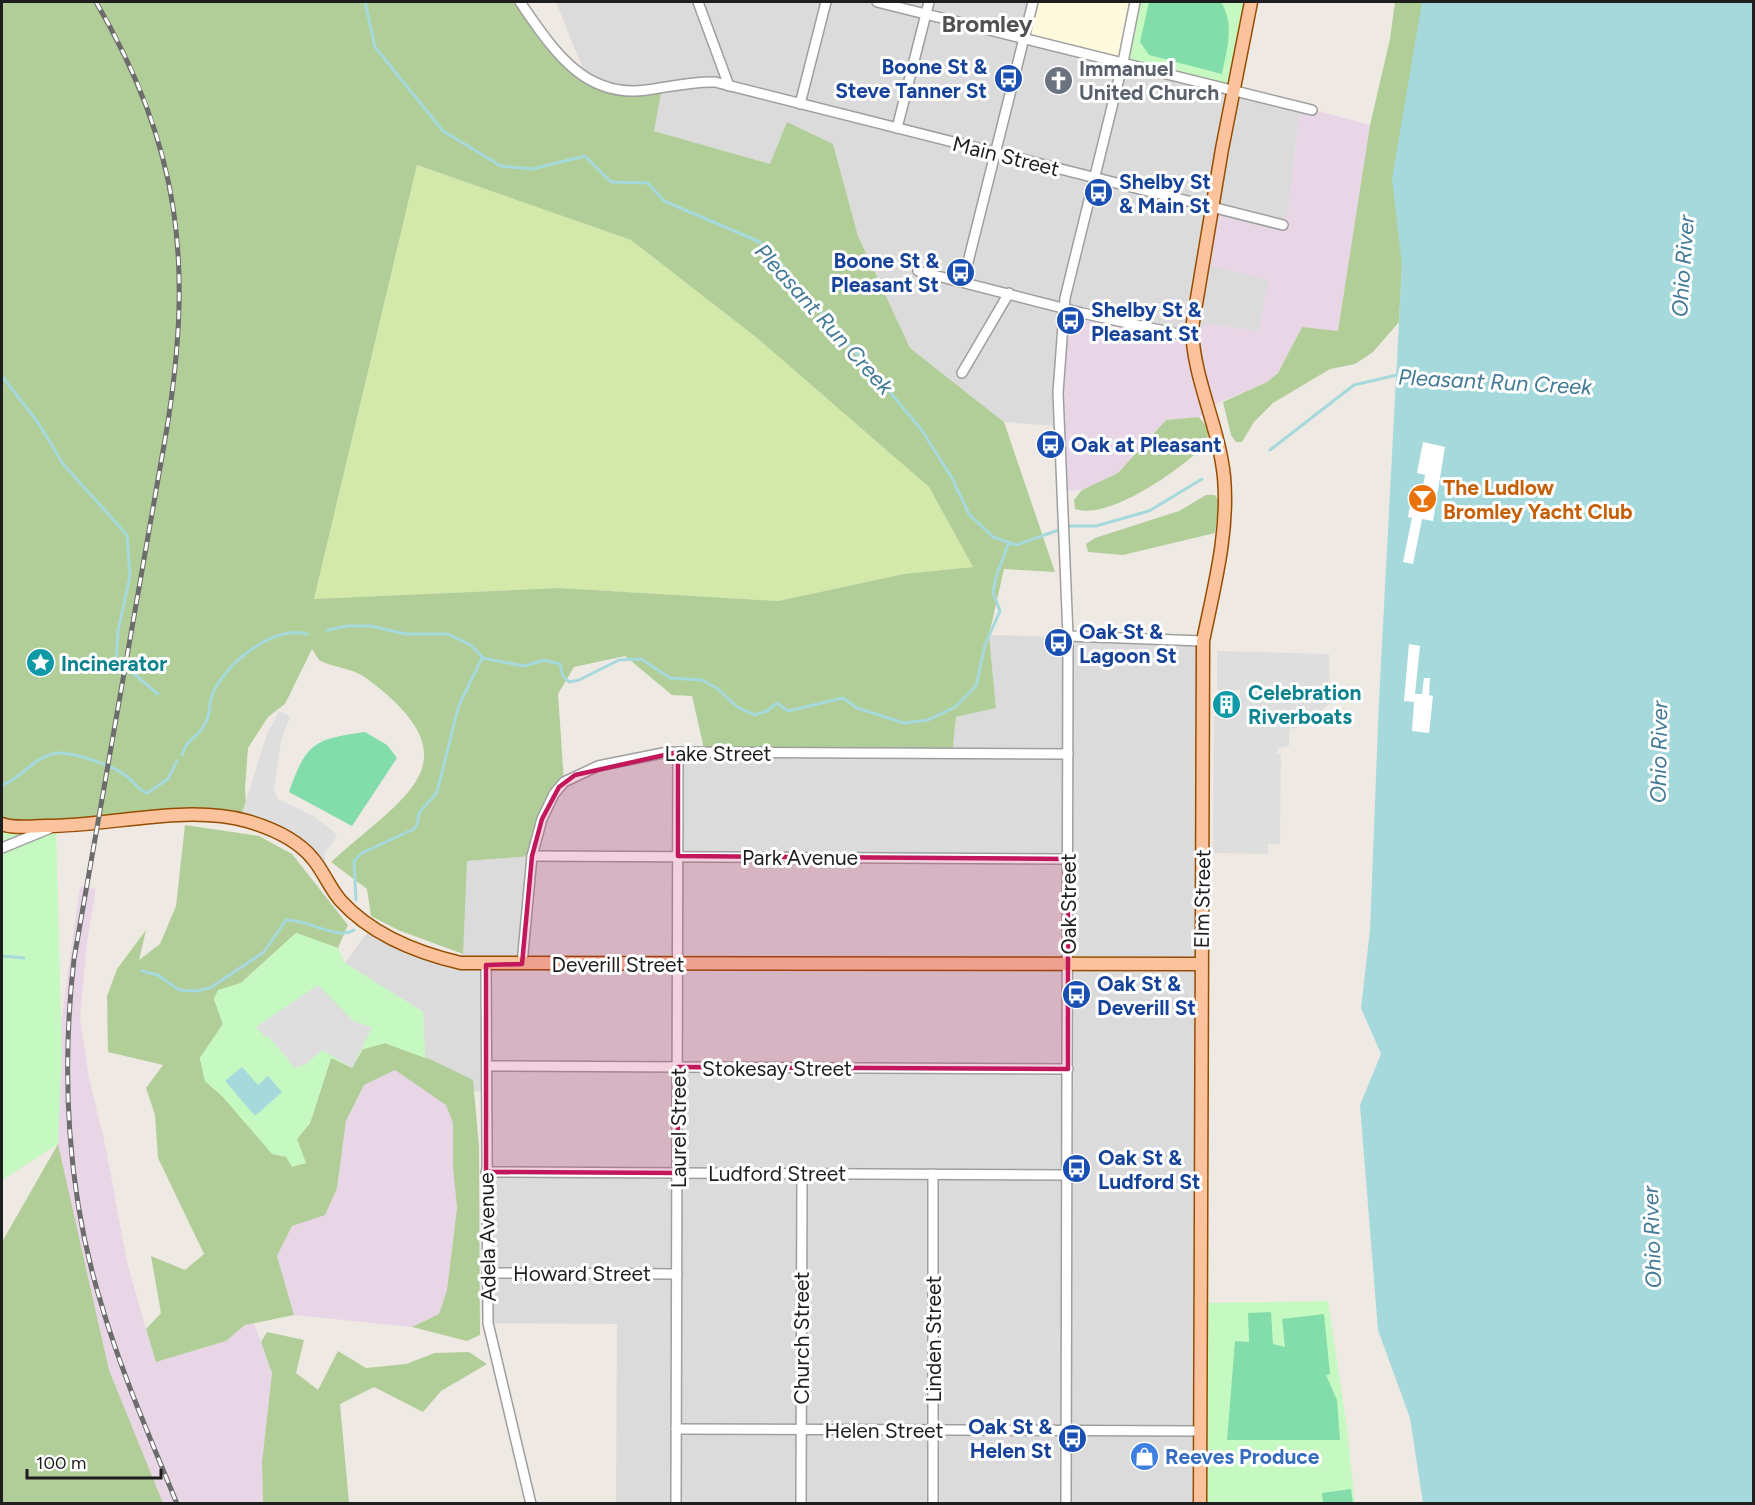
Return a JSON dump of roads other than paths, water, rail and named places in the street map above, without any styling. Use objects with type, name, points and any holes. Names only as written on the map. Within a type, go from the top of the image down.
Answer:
[{"type":"main road","name":"Elm Street","points":[[1200,1503],[1203,641],[1224,534],[1224,477],[1212,419],[1193,355],[1192,337],[1212,209],[1251,2]]},
{"type":"main road","name":"Deverill Street","points":[[2,824],[87,826],[194,816],[247,821],[269,829],[303,849],[354,914],[390,937],[419,951],[461,963],[486,965],[1201,964]]},
{"type":"street","name":"Main Street","points":[[520,2],[567,63],[587,79],[606,88],[622,92],[704,81],[729,86],[1283,225]]},
{"type":"street","points":[[699,2],[729,86]]},
{"type":"street","points":[[800,104],[826,2]]},
{"type":"street","points":[[877,2],[1312,110]]},
{"type":"street","points":[[897,128],[929,2]]},
{"type":"street","points":[[963,282],[1033,2]]},
{"type":"street","name":"Oak Street","points":[[1066,1503],[1068,636],[1058,413],[1064,308],[1123,62],[1135,2]]},
{"type":"street","points":[[918,271],[1192,337]]},
{"type":"street","points":[[962,373],[1009,293]]},
{"type":"street","points":[[1068,636],[1203,641]]},
{"type":"street","name":"Lake Street","points":[[522,964],[532,856],[542,819],[554,794],[564,782],[598,766],[652,753],[678,752],[1068,754]]},
{"type":"street","name":"Laurel Street","points":[[676,1503],[678,752]]},
{"type":"street","points":[[2,848],[56,826]]},
{"type":"street","name":"Park Avenue","points":[[532,856],[1068,859]]},
{"type":"street","name":"Adela Avenue","points":[[486,965],[488,1323],[492,1349],[531,1503]]},
{"type":"street","name":"Stokesay Street","points":[[487,1066],[1068,1069]]},
{"type":"street","name":"Ludford Street","points":[[486,1172],[1067,1175]]},
{"type":"street","name":"Church Street","points":[[801,1503],[802,1173]]},
{"type":"street","name":"Linden Street","points":[[933,1174],[933,1503]]},
{"type":"street","name":"Howard Street","points":[[487,1273],[677,1274]]},
{"type":"street","name":"Helen Street","points":[[676,1429],[1200,1431]]},
{"type":"water","name":"Ohio River","points":[[1422,2],[1753,2],[1753,1503],[1423,1503],[1410,1418],[1378,1330],[1360,1105],[1381,1054],[1361,1008],[1370,930],[1379,701],[1402,265],[1392,179]]},
{"type":"water","points":[[242,1067],[258,1085],[268,1076],[282,1092],[255,1116],[225,1081]]},
{"type":"waterway","name":"Pleasant Run Creek","points":[[365,2],[375,47],[443,131],[501,166],[532,169],[585,156],[611,182],[648,183],[664,201],[760,242],[921,429],[952,478],[969,514],[993,537],[1016,545],[1070,526],[1096,526],[1149,511],[1202,479]]},
{"type":"waterway","name":"Pleasant Run Creek","points":[[1270,450],[1354,385],[1401,374]]},
{"type":"waterway","points":[[2,376],[39,424],[63,464],[127,535],[130,576],[118,631],[116,665],[134,674],[158,694]]},
{"type":"waterway","points":[[327,630],[348,626],[371,626],[406,634],[448,634],[471,645],[483,658],[524,666],[544,660],[560,664],[563,676],[569,682],[579,680],[619,660],[641,659],[670,678],[702,680],[717,688],[737,707],[755,715],[767,711],[777,703],[788,711],[843,698],[857,708],[904,723],[928,720],[955,707],[976,686],[985,645],[1000,611],[993,593],[996,577],[1009,542]]},
{"type":"waterway","points":[[182,755],[187,744],[204,725],[212,695],[218,683],[238,660],[251,649],[280,635],[307,634]]},
{"type":"waterway","points":[[356,900],[354,861],[362,853],[414,829],[419,813],[437,792],[459,705],[482,658]]},
{"type":"waterway","points":[[2,785],[32,764],[59,753],[92,760],[115,769],[147,793],[168,779],[177,761]]},
{"type":"waterway","points":[[142,971],[158,975],[179,990],[195,991],[210,988],[264,952],[286,920],[339,933],[354,930]]},
{"type":"waterway","points":[[2,956],[24,958]]},
{"type":"railway","points":[[96,2],[125,55],[147,107],[163,157],[173,208],[178,259],[179,313],[175,369],[167,428],[74,959],[68,1045],[70,1133],[81,1219],[101,1303],[127,1379],[177,1504]]},
{"type":"place","name":"Boone St & Steve Tanner St","points":[[1008,78]]},
{"type":"place","name":"Immanuel United Church","points":[[1058,80]]},
{"type":"place","name":"Shelby St & Main St","points":[[1098,193]]},
{"type":"place","name":"Boone St & Pleasant St","points":[[960,272]]},
{"type":"place","name":"Shelby St & Pleasant St","points":[[1070,321]]},
{"type":"place","name":"Oak at Pleasant","points":[[1050,444]]},
{"type":"place","name":"The Ludlow Bromley Yacht Club","points":[[1422,499]]},
{"type":"place","name":"Oak St & Lagoon St","points":[[1058,643]]},
{"type":"place","name":"Incinerator","points":[[40,663]]},
{"type":"place","name":"Celebration Riverboats","points":[[1227,704]]},
{"type":"place","name":"Oak St & Deverill St","points":[[1076,995]]},
{"type":"place","name":"Oak St & Ludford St","points":[[1077,1169]]},
{"type":"place","name":"Oak St & Helen St","points":[[1073,1438]]},
{"type":"place","name":"Reeves Produce","points":[[1144,1456]]},
{"type":"district","name":"Bromley","points":[[987,23]]}]
